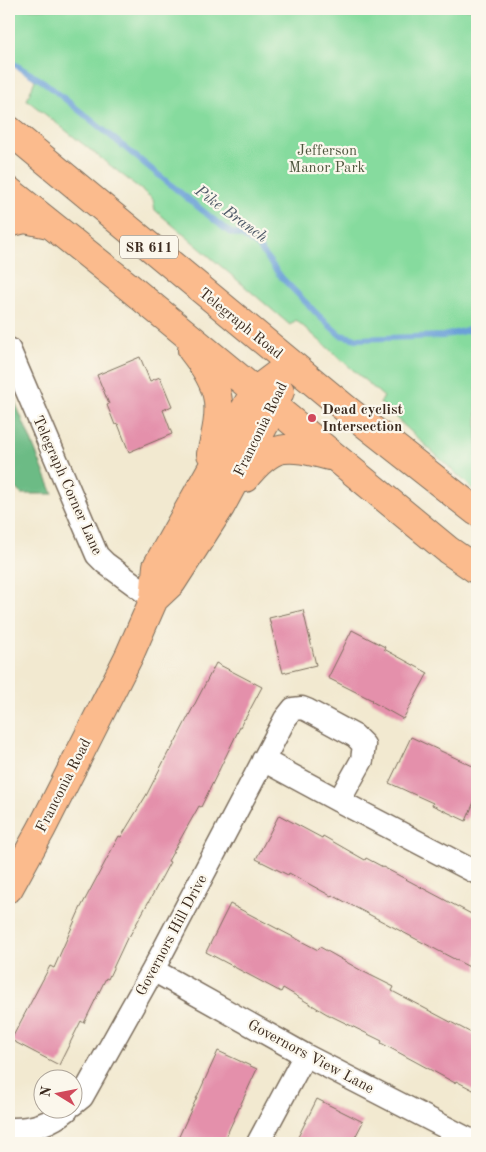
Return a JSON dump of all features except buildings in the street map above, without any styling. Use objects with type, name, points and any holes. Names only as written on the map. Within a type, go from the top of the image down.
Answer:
[{"type":"main road","name":"Telegraph Road","points":[[9,130],[291,364],[477,512]]},
{"type":"main road","name":"SR 611","points":[[9,191],[129,287],[448,550],[477,570]]},
{"type":"main road","points":[[9,223],[25,218],[49,224]]},
{"type":"main road","points":[[129,287],[189,347],[213,380],[219,409],[218,423],[203,485]]},
{"type":"main road","name":"Franconia Road","points":[[9,888],[42,828],[129,656],[154,599],[158,566],[203,485],[291,364]]},
{"type":"main road","name":"Franconia Road","points":[[154,599],[172,582],[221,506],[265,399]]},
{"type":"main road","points":[[221,506],[252,469],[265,457],[279,449],[294,448],[334,457]]},
{"type":"street","name":"Telegraph Corner Lane","points":[[9,349],[97,554],[104,563],[154,599]]},
{"type":"street","name":"Governors Hill Drive","points":[[82,1096],[153,970],[290,711],[296,708],[307,710],[355,736],[364,745],[364,755],[339,802]]},
{"type":"street","points":[[263,760],[339,802],[477,873]]},
{"type":"street","name":"Governors View Lane","points":[[153,970],[305,1055],[470,1140]]},
{"type":"street","points":[[258,1143],[305,1055]]},
{"type":"street","points":[[9,1129],[33,1128],[51,1120]]},
{"type":"green space","name":"Jefferson Manor Park","points":[[9,9],[477,9],[477,493],[380,403],[384,397],[296,320],[290,325],[155,210],[153,199],[27,100],[35,80],[9,60]]},
{"type":"green space","points":[[9,387],[53,494],[21,494],[9,482]]},
{"type":"waterway","name":"Pike Branch","points":[[9,61],[44,82],[229,232],[243,236],[258,246],[282,278],[340,335],[357,339],[443,336],[477,328]]},
{"type":"place","name":"Dead cyclist Intersection","points":[[312,418]]}]
